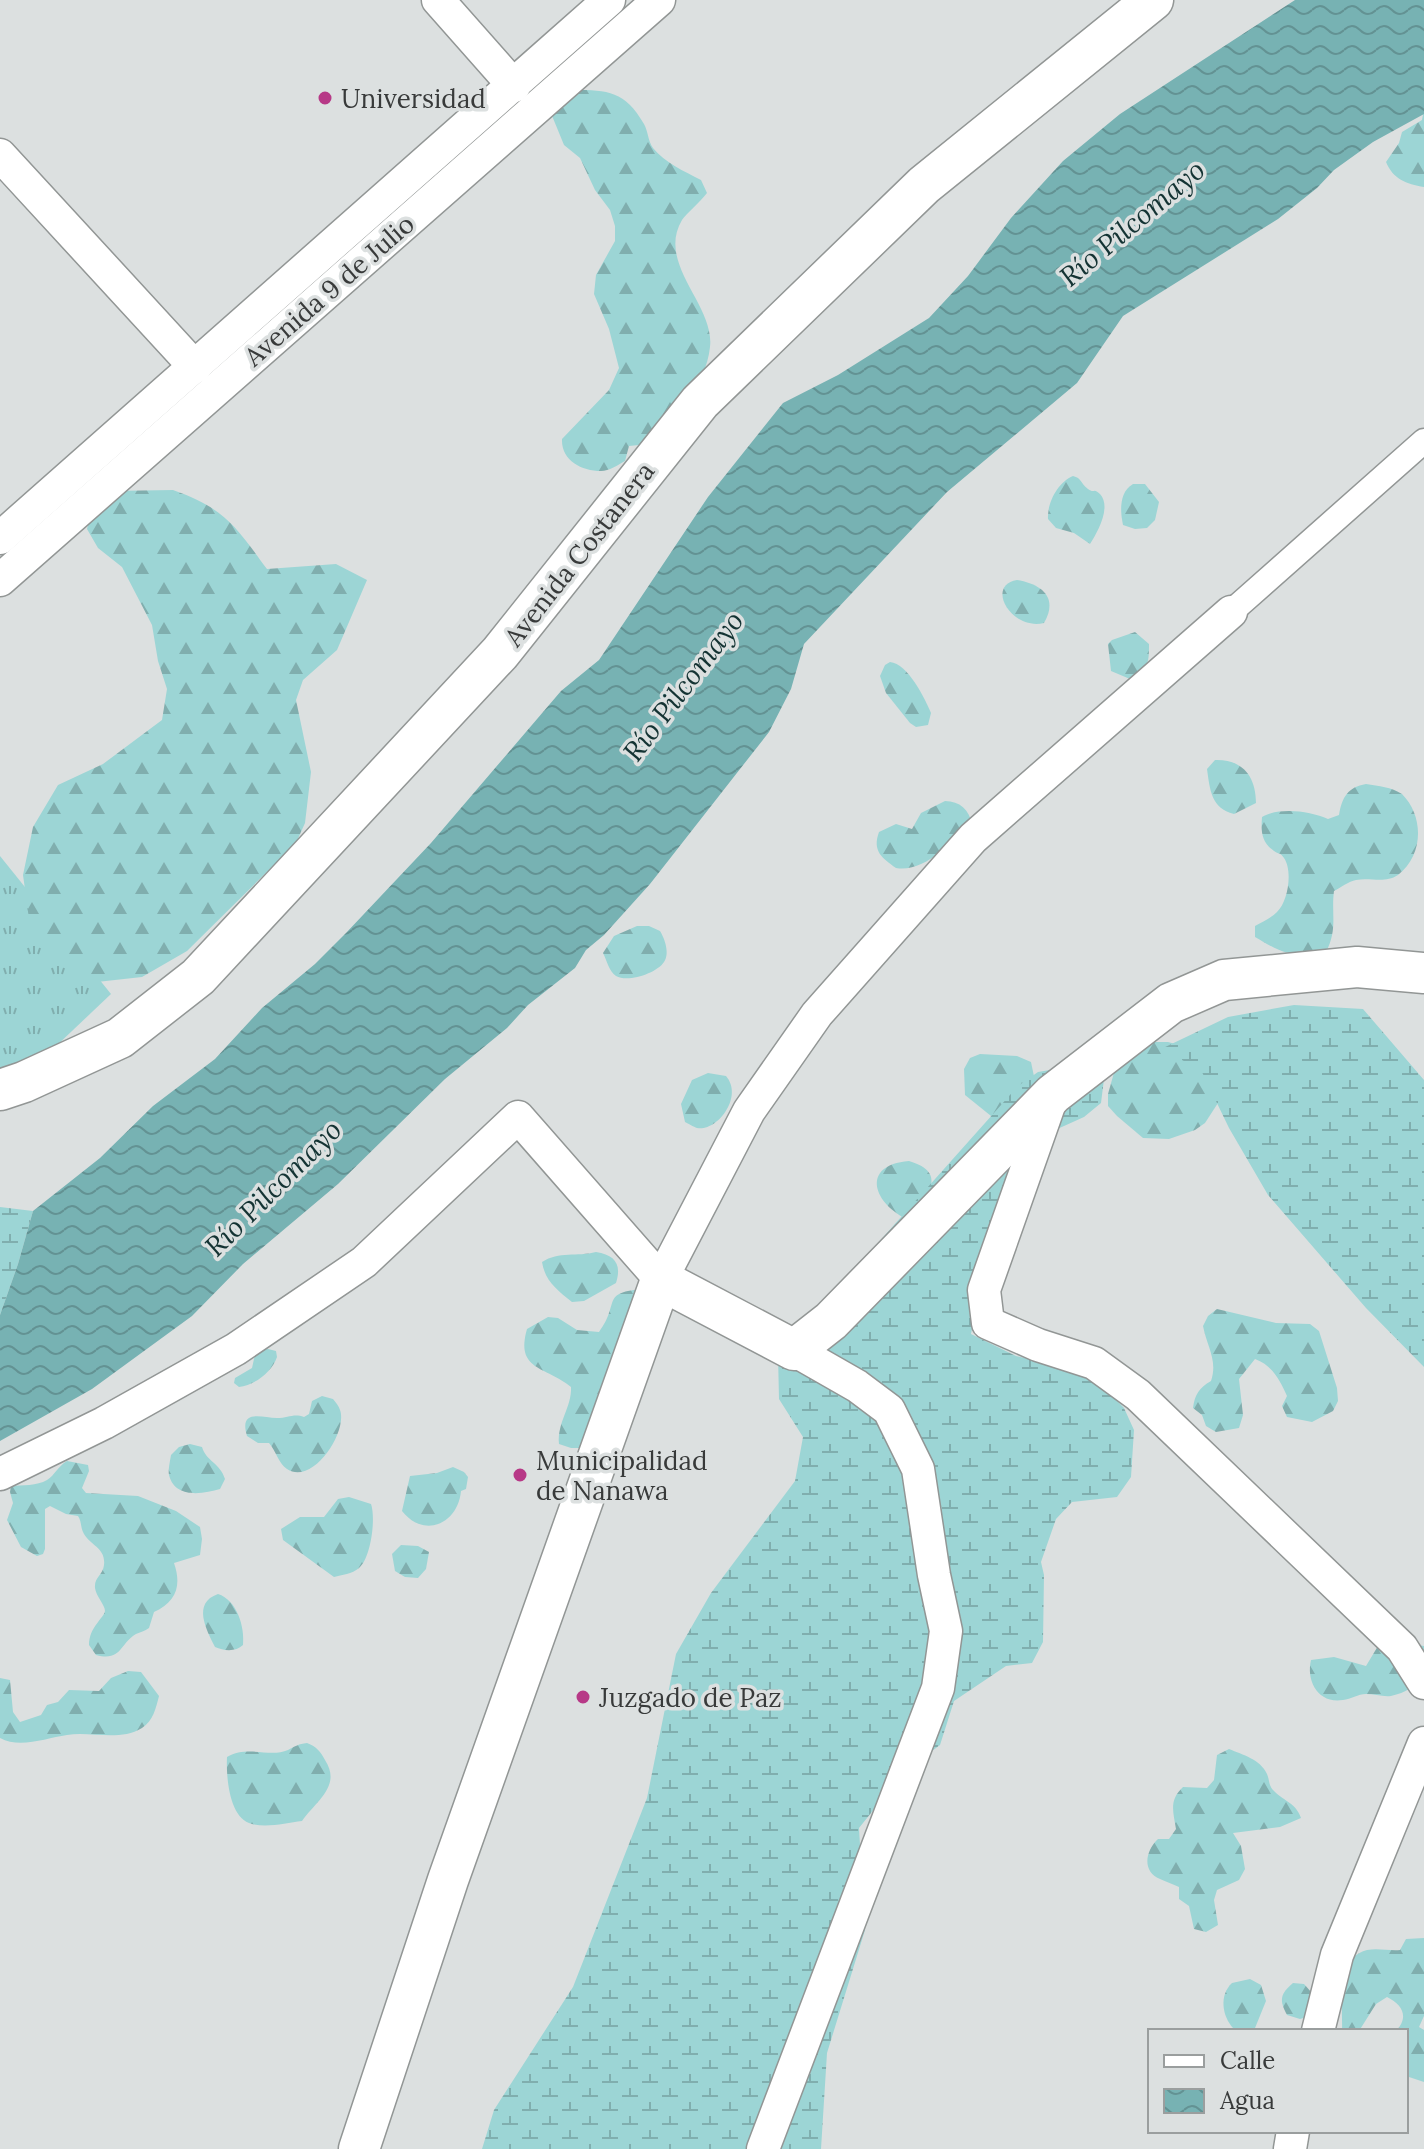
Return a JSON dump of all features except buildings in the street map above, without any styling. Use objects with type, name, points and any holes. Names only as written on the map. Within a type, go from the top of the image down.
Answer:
[{"type":"street","points":[[438,0],[514,86]]},
{"type":"street","name":"Avenida 9 de Julio","points":[[0,580],[371,233],[514,86],[609,0]]},
{"type":"street","name":"Avenida 9 de Julio","points":[[0,538],[195,367],[371,233],[659,0]]},
{"type":"street","name":"Avenida Costanera","points":[[0,1090],[120,1038],[198,977],[500,653],[700,402],[924,185],[1153,0]]},
{"type":"street","points":[[0,155],[195,367]]},
{"type":"street","points":[[359,2149],[448,1880],[661,1280],[749,1111],[817,1014],[973,838],[1424,441]]},
{"type":"street","points":[[794,1350],[831,1321],[1053,1094],[1171,1003],[1224,980],[1357,967],[1424,973]]},
{"type":"street","points":[[1053,1094],[984,1290],[988,1323],[1038,1345],[1094,1363],[1138,1395],[1402,1648],[1424,1683]]},
{"type":"street","points":[[0,1474],[104,1423],[236,1349],[364,1262],[518,1117],[661,1280],[794,1350],[857,1386],[889,1410],[918,1469],[946,1631],[938,1688],[763,2149]]},
{"type":"street","points":[[1318,2029],[1337,1955],[1424,1743]]},
{"type":"green space","points":[[574,90],[606,92],[630,105],[644,124],[653,148],[669,162],[701,180],[707,193],[682,220],[676,236],[676,252],[681,268],[709,331],[710,347],[702,375],[687,400],[649,444],[629,446],[625,461],[601,471],[574,463],[565,453],[562,439],[609,390],[619,368],[609,329],[594,294],[596,275],[615,241],[615,226],[610,210],[595,190],[580,158],[564,145],[548,106]]},
{"type":"green space","points":[[1424,109],[1424,187],[1401,180],[1392,173],[1386,162],[1399,143],[1402,132],[1422,120]]},
{"type":"green space","points":[[1073,476],[1088,489],[1098,492],[1103,499],[1102,520],[1090,544],[1074,533],[1056,528],[1048,519],[1054,494]]},
{"type":"green space","points":[[1133,484],[1145,484],[1159,502],[1155,520],[1147,528],[1135,529],[1123,525],[1123,497]]},
{"type":"green space","points":[[173,490],[206,504],[228,520],[267,569],[336,564],[367,580],[337,650],[303,680],[296,700],[311,772],[305,823],[296,843],[187,951],[142,977],[88,983],[29,918],[23,875],[33,827],[58,785],[103,764],[162,720],[167,689],[152,625],[122,567],[98,548],[87,529],[92,508],[110,491]]},
{"type":"green space","points":[[1017,580],[1045,593],[1049,606],[1044,623],[1032,624],[1021,620],[1006,606],[1003,590]]},
{"type":"green space","points":[[1135,632],[1149,644],[1149,657],[1144,668],[1130,679],[1111,671],[1108,644]]},
{"type":"green space","points":[[890,662],[903,669],[920,690],[931,713],[928,725],[916,727],[910,723],[886,693],[880,676]]},
{"type":"green space","points":[[1215,760],[1233,762],[1246,771],[1253,785],[1256,803],[1234,814],[1216,803],[1207,769]]},
{"type":"green space","points":[[1366,784],[1402,794],[1414,813],[1418,835],[1413,857],[1407,867],[1393,878],[1356,880],[1334,891],[1333,929],[1326,952],[1289,953],[1255,937],[1255,926],[1281,907],[1289,878],[1284,858],[1264,840],[1262,817],[1295,811],[1328,819],[1339,815],[1350,790]]},
{"type":"green space","points":[[945,801],[963,807],[972,824],[928,861],[917,866],[896,868],[883,857],[877,844],[879,832],[896,824],[912,829],[921,813]]},
{"type":"green space","points":[[0,856],[111,994],[53,1049],[0,1069]]},
{"type":"green space","points":[[637,926],[649,926],[660,931],[666,946],[666,959],[655,970],[642,976],[621,978],[610,969],[603,953],[614,936]]},
{"type":"green space","points":[[1294,1005],[1363,1009],[1424,1080],[1424,1367],[1366,1308],[1268,1195],[1229,1128],[1201,1070],[1161,1049],[1228,1017]]},
{"type":"green space","points":[[1168,1042],[1201,1051],[1218,1103],[1205,1123],[1169,1139],[1143,1138],[1108,1106],[1115,1069],[1144,1044]]},
{"type":"green space","points":[[980,1054],[1017,1056],[1031,1062],[1036,1086],[996,1120],[965,1095],[964,1069],[970,1058]]},
{"type":"green space","points":[[1085,1064],[1104,1079],[1101,1103],[1084,1117],[1044,1135],[989,1242],[971,1334],[1016,1356],[1090,1373],[1124,1408],[1134,1430],[1131,1477],[1117,1497],[1072,1502],[1056,1519],[1041,1562],[1044,1575],[1043,1642],[1032,1663],[1006,1666],[954,1701],[940,1745],[904,1772],[859,1828],[865,1930],[827,2053],[821,2149],[482,2149],[494,2110],[573,1987],[647,1798],[676,1654],[711,1593],[795,1481],[803,1437],[779,1399],[778,1355],[1018,1086],[1038,1072]]},
{"type":"green space","points":[[708,1073],[726,1076],[732,1094],[720,1119],[705,1128],[697,1128],[685,1122],[681,1104],[692,1080]]},
{"type":"green space","points":[[909,1161],[929,1172],[932,1179],[927,1195],[909,1220],[887,1205],[877,1186],[883,1170]]},
{"type":"green space","points":[[0,1207],[33,1211],[0,1315]]},
{"type":"green space","points":[[596,1252],[608,1255],[615,1262],[618,1271],[616,1283],[584,1301],[572,1302],[549,1280],[542,1262],[555,1256]]},
{"type":"green space","points":[[645,1289],[584,1448],[559,1444],[571,1387],[529,1360],[524,1343],[527,1329],[548,1317],[558,1318],[577,1330],[599,1332],[616,1296]]},
{"type":"green space","points":[[1217,1309],[1276,1323],[1310,1324],[1319,1331],[1337,1388],[1338,1401],[1333,1411],[1312,1422],[1287,1417],[1282,1406],[1287,1396],[1281,1384],[1271,1369],[1255,1359],[1239,1379],[1243,1415],[1239,1428],[1216,1432],[1206,1426],[1202,1415],[1193,1408],[1198,1392],[1211,1381],[1213,1373],[1213,1360],[1203,1326],[1208,1316]]},
{"type":"green space","points":[[256,1350],[276,1351],[277,1357],[267,1373],[245,1386],[239,1387],[234,1383],[235,1378],[252,1368]]},
{"type":"green space","points":[[322,1396],[333,1399],[340,1409],[339,1430],[326,1454],[307,1470],[297,1472],[287,1469],[269,1443],[258,1443],[247,1436],[245,1427],[248,1418],[304,1417],[309,1414],[312,1401]]},
{"type":"green space","points":[[190,1444],[202,1447],[220,1469],[225,1479],[220,1489],[190,1493],[172,1483],[169,1473],[171,1455],[179,1447]]},
{"type":"green space","points":[[67,1461],[88,1465],[89,1471],[82,1488],[86,1493],[138,1496],[176,1511],[200,1527],[200,1555],[174,1563],[177,1586],[172,1598],[154,1612],[149,1628],[136,1634],[111,1656],[96,1655],[89,1645],[91,1633],[105,1611],[95,1588],[104,1559],[84,1534],[78,1516],[50,1506],[45,1509],[45,1549],[43,1554],[37,1556],[21,1547],[7,1520],[13,1503],[11,1486],[43,1482]]},
{"type":"green space","points":[[453,1467],[468,1477],[466,1489],[461,1491],[454,1512],[439,1524],[430,1526],[411,1520],[402,1511],[410,1476],[437,1473]]},
{"type":"green space","points":[[349,1497],[371,1504],[371,1538],[367,1556],[359,1568],[334,1577],[283,1540],[281,1529],[300,1517],[324,1517],[338,1499]]},
{"type":"green space","points":[[401,1545],[418,1546],[429,1552],[426,1569],[418,1578],[405,1577],[395,1571],[392,1554]]},
{"type":"green space","points":[[218,1594],[235,1608],[241,1623],[243,1645],[237,1649],[215,1647],[205,1625],[205,1604]]},
{"type":"green space","points":[[1403,1643],[1424,1646],[1424,1656],[1419,1678],[1401,1693],[1388,1696],[1363,1694],[1334,1700],[1321,1695],[1312,1683],[1311,1660],[1334,1657],[1366,1666],[1378,1646]]},
{"type":"green space","points":[[128,1671],[141,1672],[159,1696],[151,1718],[142,1728],[124,1734],[76,1734],[24,1743],[0,1738],[0,1678],[10,1680],[13,1712],[20,1722],[41,1715],[47,1705],[58,1702],[69,1690],[99,1691],[111,1678]]},
{"type":"green space","points":[[307,1743],[320,1752],[329,1769],[329,1785],[320,1800],[302,1821],[264,1826],[244,1820],[230,1796],[227,1757],[243,1752],[281,1752]]},
{"type":"green space","points":[[1229,1749],[1260,1765],[1272,1789],[1293,1806],[1301,1818],[1280,1827],[1233,1833],[1241,1846],[1245,1869],[1239,1880],[1217,1890],[1214,1900],[1218,1925],[1206,1932],[1194,1929],[1189,1906],[1179,1899],[1179,1887],[1154,1875],[1147,1860],[1158,1839],[1169,1839],[1176,1829],[1173,1806],[1179,1792],[1183,1787],[1207,1788],[1214,1780],[1217,1755]]},
{"type":"green space","points":[[1424,1938],[1424,2016],[1419,2027],[1424,2030],[1424,2082],[1408,2077],[1408,2029],[1398,2029],[1402,2012],[1387,1997],[1376,2004],[1360,2029],[1342,2029],[1343,1984],[1350,1963],[1367,1950],[1400,1950],[1406,1939]]},
{"type":"green space","points":[[1250,1979],[1261,1985],[1266,2001],[1255,2028],[1233,2028],[1224,2012],[1225,1993],[1232,1983]]},
{"type":"green space","points":[[1293,1983],[1304,1984],[1312,1993],[1307,2017],[1300,2019],[1287,2015],[1284,2010],[1282,1998]]},
{"type":"water","name":"Río Pilcomayo","points":[[1295,0],[1424,0],[1424,114],[1373,142],[1334,170],[1278,219],[1123,316],[1077,383],[947,492],[804,644],[791,689],[769,732],[650,884],[604,935],[586,950],[575,968],[445,1079],[338,1184],[243,1264],[192,1316],[92,1389],[0,1441],[0,1315],[33,1211],[100,1158],[153,1106],[215,1059],[262,1008],[315,964],[346,933],[431,843],[561,691],[599,660],[708,497],[783,403],[838,375],[929,318],[968,276],[1011,218],[1063,161],[1120,114]]},
{"type":"place","name":"Universidad","points":[[325,98]]},
{"type":"place","name":"Municipalidad de Nanawa","points":[[520,1475]]},
{"type":"place","name":"Juzgado de Paz","points":[[583,1697]]}]
